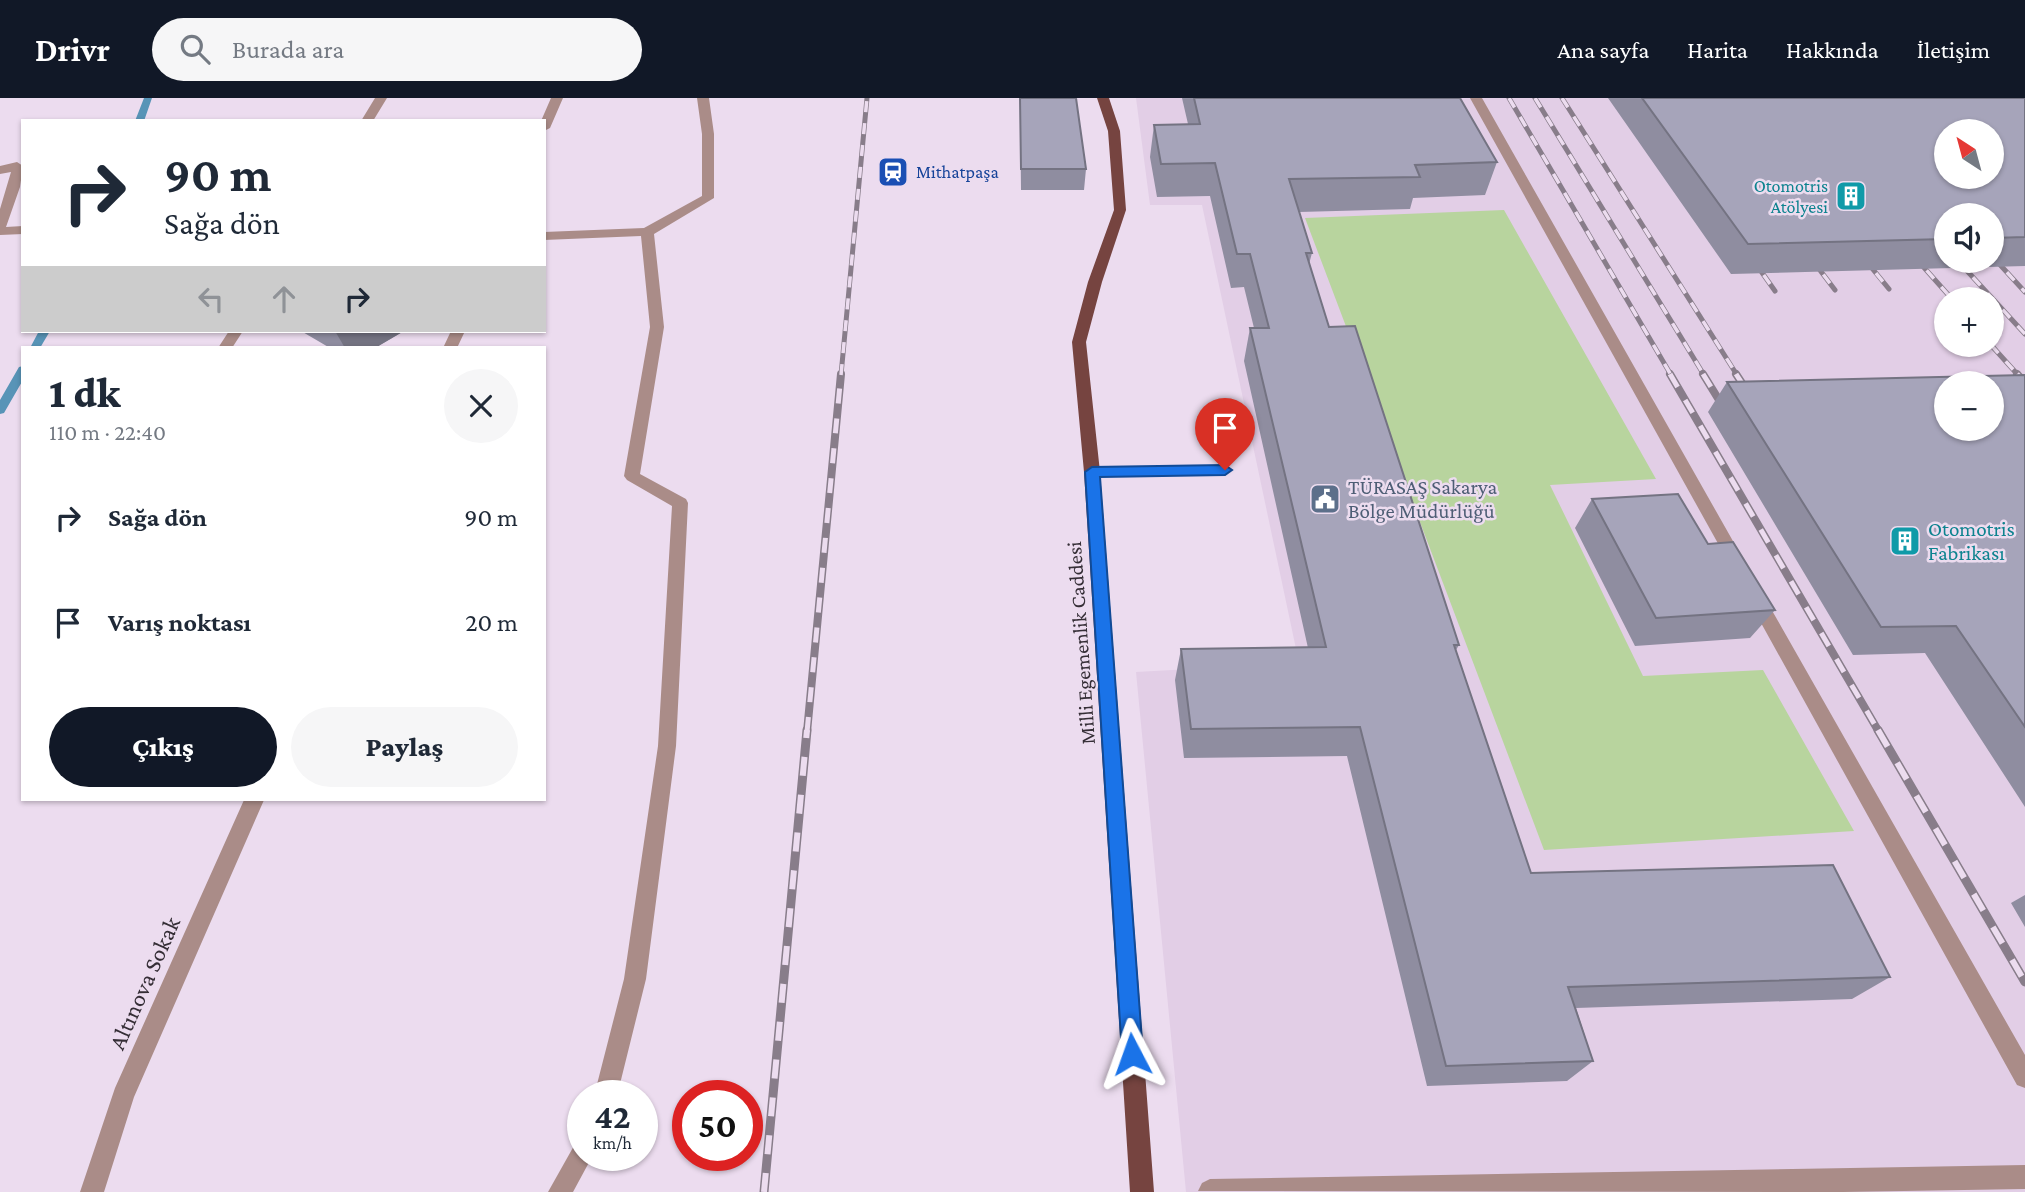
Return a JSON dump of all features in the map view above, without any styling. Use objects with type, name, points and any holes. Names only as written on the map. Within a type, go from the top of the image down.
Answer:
[{"type":"main road","name":"Milli Egemenlik Caddesi","points":[[1103,98],[1114,131],[1120,210],[1095,282],[1079,342],[1092,472],[1142,1192]]},
{"type":"street","points":[[368,119],[381,98]]},
{"type":"street","points":[[546,123],[557,98]]},
{"type":"street","points":[[546,236],[647,232],[708,198],[708,134],[703,98]]},
{"type":"street","points":[[1476,98],[2025,1077]]},
{"type":"street","points":[[0,170],[17,166],[19,176],[7,200],[0,226]]},
{"type":"street","points":[[0,231],[21,230]]},
{"type":"street","points":[[609,1080],[635,979],[667,746],[680,503],[632,475],[657,327],[647,232]]},
{"type":"street","points":[[1092,472],[1225,470]]},
{"type":"street","name":"Altınova Sokak","points":[[92,1192],[123,1096],[254,801]]},
{"type":"street","points":[[560,1192],[572,1171]]},
{"type":"street","points":[[1210,1191],[2025,1177]]},
{"type":"shaded area","points":[[1136,98],[2025,98],[2025,1192],[1186,1192],[1136,672],[1299,663],[1202,205],[1150,205]]},
{"type":"green space","points":[[1504,210],[1656,479],[1550,485],[1643,676],[1763,670],[1854,831],[1544,850],[1305,218]]},
{"type":"building","name":"Mithatpaşa","points":[[1020,98],[1076,98],[1086,169],[1021,169]]},
{"type":"building","points":[[1194,98],[1460,98],[1497,162],[1415,165],[1420,177],[1289,179],[1312,253],[1306,253],[1329,327],[1355,326],[1459,645],[1454,645],[1531,873],[1833,865],[1890,977],[1568,987],[1593,1061],[1446,1066],[1360,727],[1191,729],[1181,649],[1326,647],[1250,328],[1269,328],[1250,254],[1237,254],[1215,163],[1161,164],[1154,125],[1200,124]]},
{"type":"building","name":"Otomotris Atölyesi","points":[[1642,98],[2025,98],[2025,237],[2004,238],[2004,203],[1934,203],[1934,239],[1748,244]]},
{"type":"building","name":"Otomotris Fabrikası","points":[[2004,375],[2025,375],[2025,727],[1956,626],[1881,627],[1727,382],[1934,377],[1934,441],[2004,441]]},
{"type":"building","points":[[1678,494],[1708,544],[1733,542],[1775,610],[1656,618],[1592,499]]},
{"type":"waterway","points":[[140,119],[148,98]]},
{"type":"waterway","points":[[36,346],[43,333]]},
{"type":"waterway","points":[[0,410],[21,373]]},
{"type":"railway","points":[[841,375],[867,98]]},
{"type":"railway","points":[[1509,98],[1671,375]]},
{"type":"railway","points":[[1535,98],[1704,375]]},
{"type":"railway","points":[[1562,98],[1737,375]]},
{"type":"railway","points":[[1912,254],[1941,287]]},
{"type":"railway","points":[[1862,256],[1889,289]]},
{"type":"railway","points":[[1751,257],[1775,291]]},
{"type":"railway","points":[[1810,257],[1835,290]]},
{"type":"railway","points":[[2004,269],[2025,292]]},
{"type":"railway","points":[[1969,273],[2025,334]]},
{"type":"railway","points":[[2002,357],[2018,375]]},
{"type":"railway","points":[[807,732],[841,374]]},
{"type":"railway","points":[[1670,374],[1879,732]]},
{"type":"railway","points":[[1703,374],[1727,413]]},
{"type":"railway","points":[[1736,374],[1751,397]]},
{"type":"railway","points":[[2017,374],[2025,383]]},
{"type":"railway","points":[[764,1192],[807,730]]},
{"type":"railway","points":[[1878,730],[2025,982]]},
{"type":"place","name":"Mithatpaşa","points":[[893,172]]},
{"type":"place","name":"Otomotris Atölyesi","points":[[1851,196]]},
{"type":"place","name":"TÜRASAŞ Sakarya Bölge Müdürlüğü","points":[[1325,499]]},
{"type":"place","name":"Otomotris Fabrikası","points":[[1905,541]]},
{"type":"route","points":[[1132,1054],[1092,472],[1225,470]]}]
